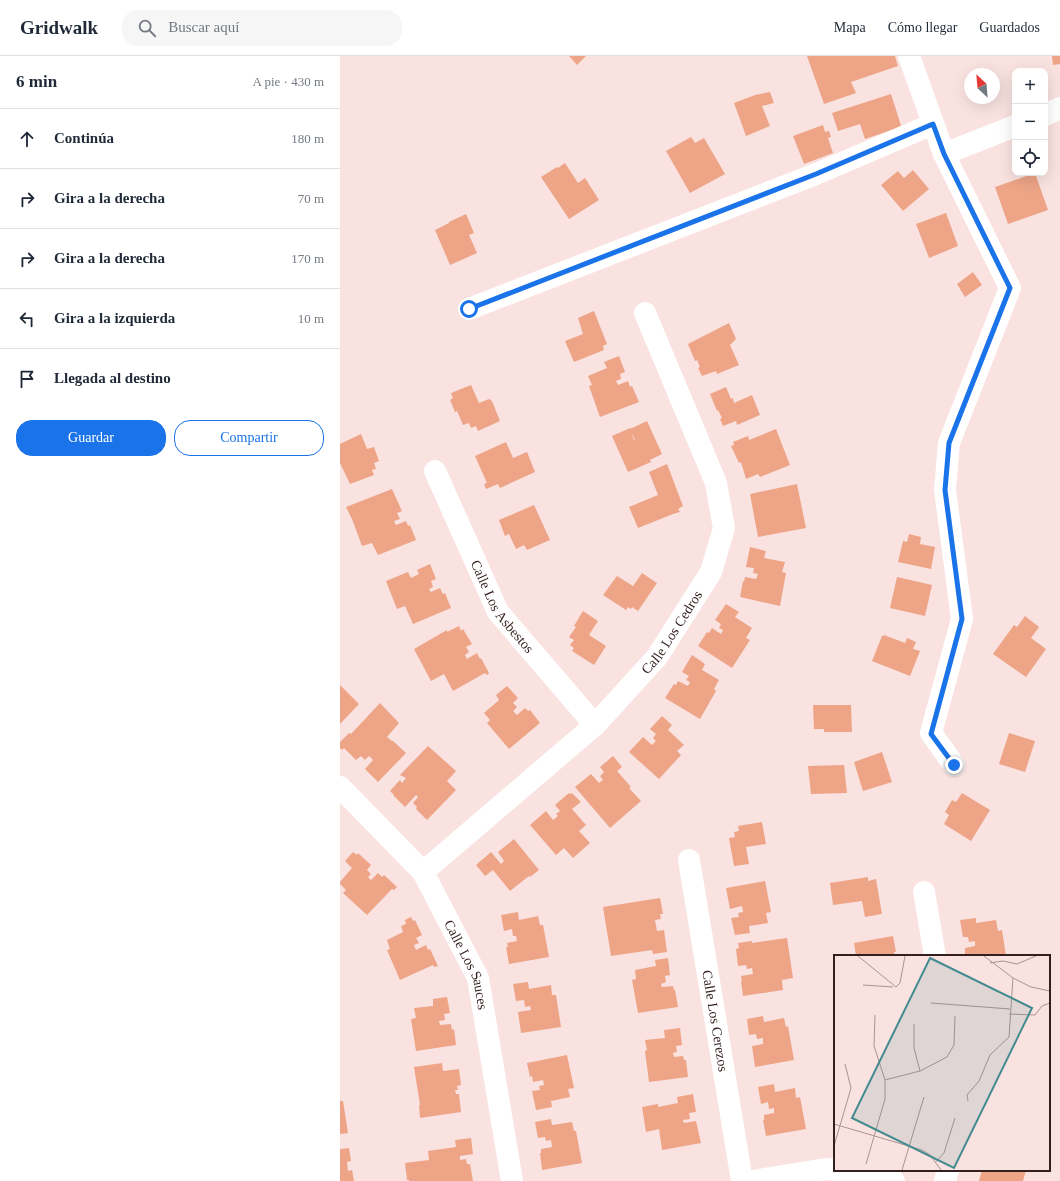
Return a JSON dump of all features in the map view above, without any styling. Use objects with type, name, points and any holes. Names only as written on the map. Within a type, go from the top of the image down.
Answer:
[{"type":"street","points":[[909,56],[944,154],[1010,288],[949,443],[945,490],[962,619],[931,734],[954,765]]},
{"type":"street","points":[[1048,114],[1060,108]]},
{"type":"street","points":[[469,309],[816,174],[933,124]]},
{"type":"street","points":[[944,154],[1012,127]]},
{"type":"street","name":"Calle Los Cedros","points":[[423,872],[595,725],[657,657],[711,572],[724,528],[716,483],[645,314]]},
{"type":"street","name":"Calle Los Asbestos","points":[[435,471],[498,612],[595,725]]},
{"type":"street","name":"Calle Los Sauces","points":[[340,787],[423,872],[478,978],[512,1181]]},
{"type":"street","name":"Calle Los Cerezos","points":[[689,860],[742,1181]]},
{"type":"street","points":[[924,892],[935,955]]},
{"type":"street","points":[[753,1181],[826,1169],[834,1170]]},
{"type":"street","points":[[844,1171],[885,1176],[894,1181]]},
{"type":"street","points":[[946,1181],[948,1171]]},
{"type":"building","points":[[569,56],[586,56],[577,65]]},
{"type":"building","points":[[807,56],[895,56],[898,66],[851,82],[856,93],[824,104]]},
{"type":"building","points":[[1052,56],[1060,56],[1060,64],[1053,65]]},
{"type":"building","points":[[770,92],[774,103],[762,106],[770,126],[746,136],[734,103],[755,95]]},
{"type":"building","points":[[891,94],[903,132],[892,130],[865,139],[860,124],[838,131],[832,113]]},
{"type":"building","points":[[823,125],[825,132],[829,131],[831,137],[828,138],[833,153],[804,164],[793,136]]},
{"type":"building","points":[[691,137],[695,143],[704,138],[725,174],[690,193],[666,151]]},
{"type":"building","points":[[565,163],[578,183],[585,178],[599,200],[569,219],[541,177]]},
{"type":"building","points":[[913,170],[929,189],[903,211],[881,185],[898,171],[904,178]]},
{"type":"building","points":[[1026,176],[1036,176],[1048,210],[1008,224],[995,187]]},
{"type":"building","points":[[946,213],[958,246],[929,258],[916,224]]},
{"type":"building","points":[[466,214],[474,233],[469,235],[477,253],[450,265],[435,230]]},
{"type":"building","points":[[973,272],[982,285],[965,297],[957,284]]},
{"type":"building","points":[[594,311],[607,344],[603,346],[604,350],[574,362],[565,341],[583,334],[578,318]]},
{"type":"building","points":[[729,323],[736,339],[730,345],[739,365],[717,374],[716,371],[702,376],[698,368],[700,367],[697,360],[695,361],[688,344]]},
{"type":"building","points":[[619,356],[625,372],[620,374],[621,379],[616,381],[618,385],[628,381],[630,387],[632,386],[639,402],[600,417],[589,386],[592,385],[588,376],[607,368],[604,362]]},
{"type":"building","points":[[471,385],[479,403],[489,399],[492,401],[500,421],[478,431],[476,426],[471,428],[469,423],[463,425],[450,400],[453,398],[451,393]]},
{"type":"building","points":[[726,387],[731,399],[733,398],[734,403],[752,395],[760,415],[737,425],[736,421],[723,426],[720,419],[722,418],[718,410],[717,411],[710,394]]},
{"type":"building","points":[[647,421],[662,454],[650,460],[651,462],[628,472],[612,436]]},
{"type":"building","points":[[776,429],[790,465],[760,477],[758,474],[746,479],[741,462],[739,463],[731,446],[734,445],[733,442],[748,436],[749,440]]},
{"type":"building","points":[[361,434],[367,449],[374,447],[379,461],[374,463],[376,469],[372,470],[374,475],[350,484],[340,463],[340,444]]},
{"type":"building","points":[[506,442],[513,458],[527,452],[535,472],[500,488],[498,484],[486,489],[484,484],[487,483],[475,456]]},
{"type":"building","points":[[667,464],[683,506],[678,509],[680,512],[638,528],[629,507],[658,495],[649,472]]},
{"type":"building","points":[[797,484],[806,528],[758,537],[750,494]]},
{"type":"building","points":[[392,489],[402,511],[397,513],[400,519],[394,521],[396,525],[406,521],[408,526],[410,525],[416,540],[378,555],[372,543],[362,546],[346,507]]},
{"type":"building","points":[[534,505],[550,540],[527,550],[524,545],[516,549],[509,534],[505,536],[499,520]]},
{"type":"building","points":[[909,534],[921,537],[920,544],[935,547],[931,569],[898,562],[903,541],[907,542]]},
{"type":"building","points":[[750,547],[766,551],[764,558],[785,562],[782,572],[786,573],[780,606],[740,597],[745,577],[756,579],[758,574],[753,573],[754,568],[746,567]]},
{"type":"building","points":[[430,564],[436,579],[431,581],[433,587],[429,589],[431,592],[440,588],[443,594],[445,593],[451,608],[413,624],[405,606],[397,609],[386,581],[408,572],[411,578],[419,574],[417,570]]},
{"type":"building","points":[[642,573],[657,583],[638,611],[632,607],[631,609],[628,607],[626,610],[603,595],[617,576],[633,586]]},
{"type":"building","points":[[897,577],[932,585],[925,616],[890,608]]},
{"type":"building","points":[[726,604],[739,612],[735,617],[752,628],[746,638],[750,640],[732,668],[698,646],[707,632],[709,633],[712,628],[721,634],[723,630],[719,628],[721,624],[715,620]]},
{"type":"building","points":[[583,611],[598,621],[589,635],[606,646],[594,665],[572,651],[574,648],[570,645],[574,640],[569,637],[576,627],[574,626]]},
{"type":"building","points":[[1025,616],[1039,627],[1031,638],[1046,649],[1026,677],[993,654],[1014,625],[1017,627]]},
{"type":"building","points":[[459,626],[461,631],[463,629],[472,644],[466,647],[469,652],[465,655],[467,659],[477,653],[489,673],[487,675],[485,673],[453,691],[444,674],[431,681],[414,649],[447,630],[447,632]]},
{"type":"building","points":[[884,635],[905,643],[907,638],[916,642],[913,649],[920,651],[910,676],[872,661],[882,636]]},
{"type":"building","points":[[692,655],[705,664],[702,670],[719,680],[714,689],[716,691],[700,719],[665,698],[674,684],[676,685],[678,681],[688,686],[690,682],[686,680],[689,676],[682,672]]},
{"type":"building","points":[[340,685],[359,704],[340,724]]},
{"type":"building","points":[[507,686],[518,698],[513,703],[517,707],[513,711],[517,715],[525,708],[528,711],[530,710],[540,723],[509,749],[487,723],[490,720],[484,713],[499,700],[496,695]]},
{"type":"building","points":[[380,703],[399,723],[387,737],[406,753],[378,782],[365,769],[373,760],[369,756],[365,760],[361,756],[356,760],[344,748],[342,750],[340,748],[340,742],[349,733],[351,734]]},
{"type":"building","points":[[813,705],[851,705],[852,732],[824,732],[824,729],[814,729]]},
{"type":"building","points":[[662,716],[672,725],[668,730],[684,745],[677,751],[681,755],[659,779],[629,752],[643,737],[652,745],[656,741],[653,738],[656,734],[650,729]]},
{"type":"building","points":[[1009,733],[1035,741],[1025,772],[999,764]]},
{"type":"building","points":[[428,746],[456,771],[447,781],[456,790],[427,820],[416,809],[417,807],[413,803],[418,797],[416,795],[405,807],[390,791],[400,780],[402,783],[406,778],[400,775]]},
{"type":"building","points":[[882,752],[892,782],[863,791],[854,762]]},
{"type":"building","points":[[613,756],[622,767],[617,771],[631,787],[629,788],[641,801],[610,828],[575,787],[591,774],[599,783],[603,780],[600,776],[604,772],[600,767]]},
{"type":"building","points":[[844,765],[847,793],[811,794],[808,766]]},
{"type":"building","points":[[569,793],[572,793],[581,802],[572,809],[586,825],[579,831],[590,843],[573,858],[564,848],[556,855],[530,825],[546,811],[553,820],[558,816],[556,814],[560,811],[555,805]]},
{"type":"building","points":[[962,793],[990,810],[971,841],[944,824],[949,815],[945,812],[952,800],[956,802]]},
{"type":"building","points":[[762,822],[766,844],[746,847],[749,864],[734,866],[729,838],[735,837],[734,832],[739,831],[738,826]]},
{"type":"building","points":[[514,839],[539,870],[510,891],[493,870],[485,876],[476,865],[491,852],[501,864],[504,861],[498,852]]},
{"type":"building","points":[[353,852],[357,855],[358,853],[371,865],[367,870],[371,874],[368,877],[371,880],[378,873],[382,877],[384,875],[397,887],[394,890],[392,889],[367,915],[343,893],[346,890],[340,884],[352,868],[345,861]]},
{"type":"building","points":[[868,877],[868,881],[876,879],[882,914],[865,917],[862,901],[833,905],[830,883]]},
{"type":"building","points":[[765,881],[771,912],[766,913],[768,923],[749,926],[750,933],[735,935],[731,918],[739,917],[738,913],[743,912],[742,906],[730,909],[726,888]]},
{"type":"building","points":[[660,898],[663,914],[660,914],[661,919],[655,920],[657,931],[664,930],[667,952],[653,954],[652,950],[611,956],[603,907]]},
{"type":"building","points":[[518,912],[519,920],[538,916],[540,925],[543,925],[549,957],[509,964],[506,947],[508,947],[507,943],[517,941],[516,936],[513,936],[512,929],[504,931],[501,915]]},
{"type":"building","points":[[411,917],[413,921],[415,920],[422,935],[416,938],[419,943],[414,945],[416,950],[426,945],[428,950],[430,949],[438,966],[434,967],[433,965],[400,980],[387,950],[390,949],[387,940],[403,932],[401,926],[406,924],[405,920]]},
{"type":"building","points":[[976,918],[976,923],[996,920],[998,931],[1002,930],[1006,955],[964,955],[965,948],[975,946],[975,941],[969,942],[968,937],[963,937],[960,920]]},
{"type":"building","points":[[893,936],[896,952],[894,952],[895,955],[856,955],[854,943]]},
{"type":"building","points":[[787,938],[793,978],[782,980],[783,990],[743,996],[741,976],[753,974],[752,968],[747,969],[746,965],[738,966],[736,949],[739,948],[738,943],[752,941],[752,943]]},
{"type":"building","points":[[668,958],[670,975],[665,976],[666,982],[661,984],[662,987],[673,986],[678,1007],[638,1013],[632,980],[636,979],[635,970],[656,966],[655,960]]},
{"type":"building","points":[[528,982],[529,989],[551,985],[552,995],[556,995],[561,1027],[521,1033],[518,1012],[531,1010],[530,1006],[525,1007],[524,1000],[516,1001],[513,984]]},
{"type":"building","points":[[447,997],[450,1013],[444,1014],[445,1020],[439,1021],[440,1025],[451,1024],[452,1030],[454,1029],[456,1045],[416,1051],[411,1019],[416,1018],[414,1008],[433,1006],[433,999]]},
{"type":"building","points":[[763,1016],[764,1022],[784,1018],[786,1027],[788,1026],[794,1060],[755,1067],[752,1046],[763,1044],[763,1038],[757,1039],[756,1034],[749,1035],[747,1019]]},
{"type":"building","points":[[680,1028],[682,1045],[676,1046],[677,1052],[673,1053],[674,1057],[683,1056],[684,1060],[686,1060],[688,1077],[649,1082],[645,1040],[665,1038],[664,1030]]},
{"type":"building","points":[[567,1055],[574,1088],[568,1089],[570,1097],[551,1101],[552,1107],[536,1110],[532,1091],[540,1090],[539,1086],[544,1085],[543,1080],[533,1082],[532,1076],[530,1077],[527,1063]]},
{"type":"building","points":[[442,1063],[443,1071],[459,1069],[461,1085],[457,1086],[458,1090],[455,1090],[456,1094],[459,1094],[461,1112],[420,1118],[420,1105],[414,1067]]},
{"type":"building","points":[[774,1084],[775,1092],[795,1088],[796,1098],[800,1097],[806,1129],[766,1136],[763,1120],[764,1115],[774,1113],[774,1108],[769,1109],[768,1102],[761,1104],[758,1087]]},
{"type":"building","points":[[693,1094],[696,1112],[689,1113],[690,1119],[683,1120],[684,1123],[696,1121],[701,1143],[662,1150],[659,1129],[646,1132],[642,1107],[658,1104],[658,1107],[678,1103],[677,1097]]},
{"type":"building","points":[[340,1101],[343,1101],[348,1133],[340,1134]]},
{"type":"building","points":[[551,1119],[552,1125],[572,1122],[574,1131],[576,1131],[582,1163],[542,1170],[541,1149],[552,1147],[551,1140],[546,1141],[545,1137],[538,1138],[535,1122]]},
{"type":"building","points":[[471,1138],[473,1154],[460,1156],[460,1160],[466,1159],[467,1164],[470,1164],[473,1181],[407,1180],[405,1163],[429,1160],[428,1151],[456,1147],[455,1140]]},
{"type":"building","points":[[349,1148],[351,1161],[347,1162],[348,1171],[352,1170],[354,1181],[340,1181],[340,1149]]},
{"type":"building","points":[[982,1171],[1026,1171],[1023,1181],[979,1181]]},
{"type":"route","points":[[469,309],[816,174],[933,124],[944,154],[1010,288],[949,443],[945,490],[962,619],[931,734],[954,765]]}]
